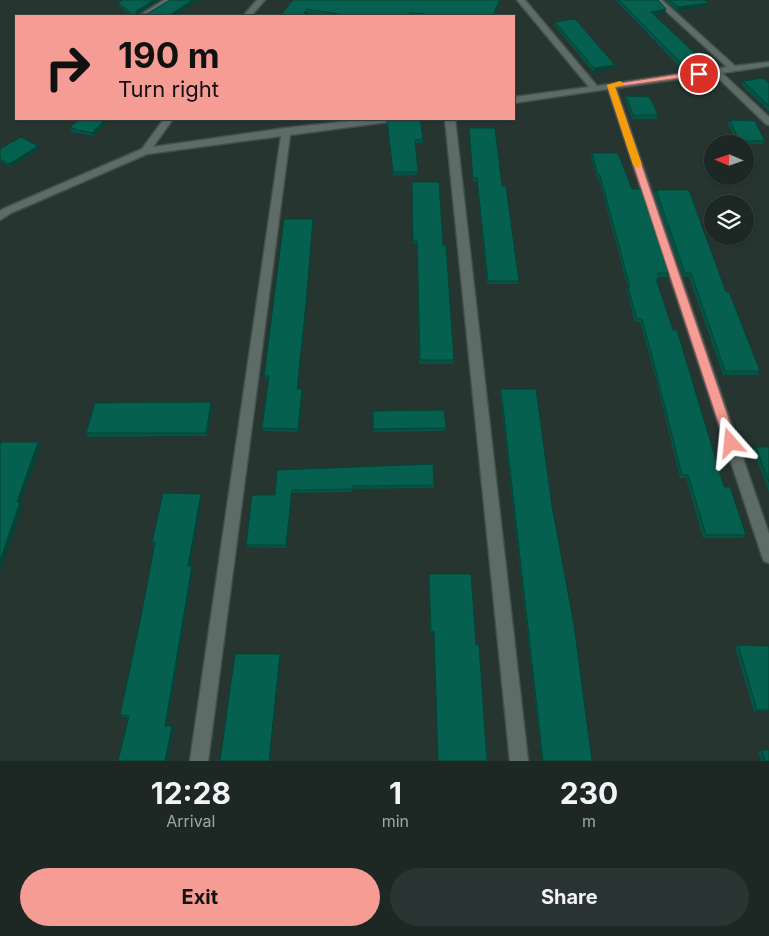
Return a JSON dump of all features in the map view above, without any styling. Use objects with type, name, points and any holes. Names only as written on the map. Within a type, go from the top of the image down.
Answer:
[{"type":"street","points":[[147,15],[169,0]]},
{"type":"street","points":[[248,15],[262,0]]},
{"type":"street","points":[[521,0],[594,88]]},
{"type":"street","points":[[658,0],[733,69]]},
{"type":"street","points":[[515,100],[769,64]]},
{"type":"street","points":[[716,72],[769,122]]},
{"type":"street","points":[[611,85],[769,556]]},
{"type":"street","points":[[145,151],[167,120]]},
{"type":"street","points":[[0,217],[7,211],[145,151],[286,130],[378,120]]},
{"type":"street","points":[[450,120],[520,761]]},
{"type":"street","points":[[199,761],[286,130]]},
{"type":"building","points":[[123,0],[154,0],[136,11],[136,14],[147,14],[170,0],[193,0],[170,15],[134,15],[118,3]]},
{"type":"building","points":[[293,0],[500,0],[492,15],[431,15],[410,12],[408,15],[344,15],[307,9],[303,15],[281,15]]},
{"type":"building","points":[[619,0],[658,0],[666,9],[651,12],[704,62],[683,65]]},
{"type":"building","points":[[670,0],[705,0],[708,3],[678,7]]},
{"type":"building","points":[[575,19],[615,65],[594,68],[555,22]]},
{"type":"building","points":[[763,78],[769,83],[769,106],[743,81]]},
{"type":"building","points":[[626,96],[650,97],[658,115],[633,115]]},
{"type":"building","points":[[78,120],[104,120],[92,133],[70,128]]},
{"type":"building","points":[[387,120],[420,120],[423,139],[415,140],[418,172],[393,172]]},
{"type":"building","points":[[730,120],[755,121],[765,141],[754,141],[754,135],[736,135]]},
{"type":"building","points":[[469,128],[495,128],[502,186],[506,186],[519,281],[488,281],[477,178],[473,178]]},
{"type":"building","points":[[21,137],[38,146],[9,164],[0,159],[0,149]]},
{"type":"building","points":[[592,153],[618,153],[632,189],[642,189],[670,273],[657,273],[659,279],[656,279],[673,330],[677,330],[724,487],[730,487],[746,535],[706,535],[688,475],[682,475],[642,319],[637,319],[600,175],[598,175]]},
{"type":"building","points":[[412,182],[439,182],[443,245],[446,245],[454,360],[420,360],[417,241],[413,241]]},
{"type":"building","points":[[656,190],[689,190],[704,231],[704,245],[709,245],[726,292],[729,292],[760,371],[725,371],[691,273],[685,273]]},
{"type":"building","points":[[284,219],[313,219],[297,389],[302,389],[298,429],[262,428],[269,376],[264,376]]},
{"type":"building","points":[[501,389],[536,389],[552,506],[574,625],[592,761],[543,761]]},
{"type":"building","points":[[211,402],[206,433],[86,433],[95,403]]},
{"type":"building","points":[[444,410],[446,428],[373,429],[373,411]]},
{"type":"building","points":[[1,442],[38,442],[17,502],[20,502],[0,561],[0,445]]},
{"type":"building","points":[[756,447],[769,447],[769,482]]},
{"type":"building","points":[[433,464],[434,485],[352,486],[352,489],[292,490],[286,545],[246,545],[252,495],[275,495],[277,470]]},
{"type":"building","points":[[163,493],[201,494],[188,566],[192,566],[165,726],[172,726],[165,761],[118,761],[129,716],[120,715],[140,622],[155,542],[152,542]]},
{"type":"building","points":[[429,574],[471,574],[476,645],[479,645],[487,761],[438,761],[434,631],[431,631]]},
{"type":"building","points":[[738,645],[769,646],[769,710],[757,710]]},
{"type":"building","points":[[235,654],[280,654],[269,761],[220,761]]},
{"type":"building","points":[[762,750],[769,750],[769,761],[765,761]]},
{"type":"slow traffic","points":[[620,84],[611,85],[638,165]]},
{"type":"route","points":[[699,74],[611,85],[731,443]]}]
